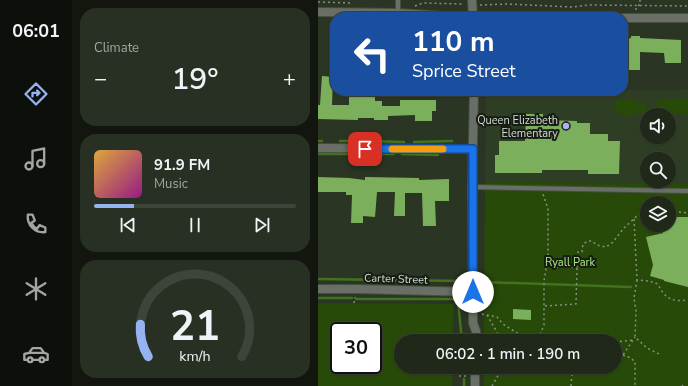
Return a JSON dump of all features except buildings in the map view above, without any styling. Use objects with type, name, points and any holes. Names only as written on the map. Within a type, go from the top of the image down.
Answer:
[{"type":"street","points":[[318,12],[330,12]]},
{"type":"street","points":[[628,18],[688,18]]},
{"type":"street","points":[[474,96],[472,187],[473,313],[475,334]]},
{"type":"street","points":[[318,148],[473,149]]},
{"type":"street","name":"Carter Street","points":[[318,289],[473,292]]},
{"type":"street","points":[[475,374],[475,386]]},
{"type":"lane","points":[[398,0],[398,12]]},
{"type":"lane","points":[[472,187],[688,191]]},
{"type":"path","points":[[636,14],[636,8],[640,4],[640,0]]},
{"type":"path","points":[[410,6],[423,3],[472,3],[572,6],[688,6]]},
{"type":"path","points":[[540,334],[544,325],[544,281],[548,257],[548,209],[542,188]]},
{"type":"path","points":[[676,212],[688,213]]},
{"type":"path","points":[[544,306],[576,304],[578,252],[582,252],[584,244],[588,241],[592,241],[597,245],[606,247],[612,243],[624,228],[640,215]]},
{"type":"path","points":[[634,219],[637,280],[634,298],[636,311],[635,337],[623,355],[631,358],[635,362],[635,386]]},
{"type":"path","points":[[546,267],[577,267]]},
{"type":"path","points":[[637,280],[649,281],[658,284],[662,293],[676,301],[688,300]]},
{"type":"path","points":[[473,313],[497,317],[503,324],[520,334]]},
{"type":"path","points":[[487,315],[498,334]]},
{"type":"path","points":[[635,337],[647,348],[659,354]]},
{"type":"path","points":[[622,341],[633,340]]},
{"type":"path","points":[[492,386],[499,374]]},
{"type":"path","points":[[571,386],[572,374]]},
{"type":"shaded area","name":"Queen Elizabeth Elementary","points":[[628,90],[688,90],[688,183],[676,183],[676,152],[640,152],[640,183],[485,182],[486,96],[628,96]]},
{"type":"green space","points":[[658,99],[688,100],[688,114],[676,114],[676,108],[658,108]]},
{"type":"green space","points":[[615,100],[635,100],[635,103],[647,104],[646,108],[640,108],[640,114],[631,114],[627,118],[614,110]]},
{"type":"green space","name":"Ryall Park","points":[[485,182],[640,183],[640,188],[676,188],[676,183],[688,183],[688,386],[484,386],[484,374],[622,374],[622,334],[484,334]]},
{"type":"green space","points":[[318,303],[454,304],[452,334],[394,334],[394,374],[453,374],[452,386],[318,386]]},
{"type":"waterway","points":[[340,141],[353,141]]},
{"type":"waterway","points":[[369,141],[404,142]]},
{"type":"waterway","points":[[414,142],[452,141]]},
{"type":"waterway","points":[[318,154],[357,154]]},
{"type":"waterway","points":[[373,154],[394,154]]},
{"type":"waterway","points":[[402,154],[438,155]]},
{"type":"waterway","points":[[318,279],[464,281]]},
{"type":"waterway","points":[[483,282],[631,287]]},
{"type":"waterway","points":[[318,298],[352,298]]},
{"type":"waterway","points":[[356,299],[453,299],[458,301]]},
{"type":"waterway","points":[[459,300],[461,334]]},
{"type":"waterway","points":[[464,379],[464,386]]},
{"type":"slow traffic","points":[[392,149],[443,149]]},
{"type":"place","name":"Queen Elizabeth Elementary","points":[[566,126]]},
{"type":"route","points":[[365,149],[473,149],[473,292]]}]
